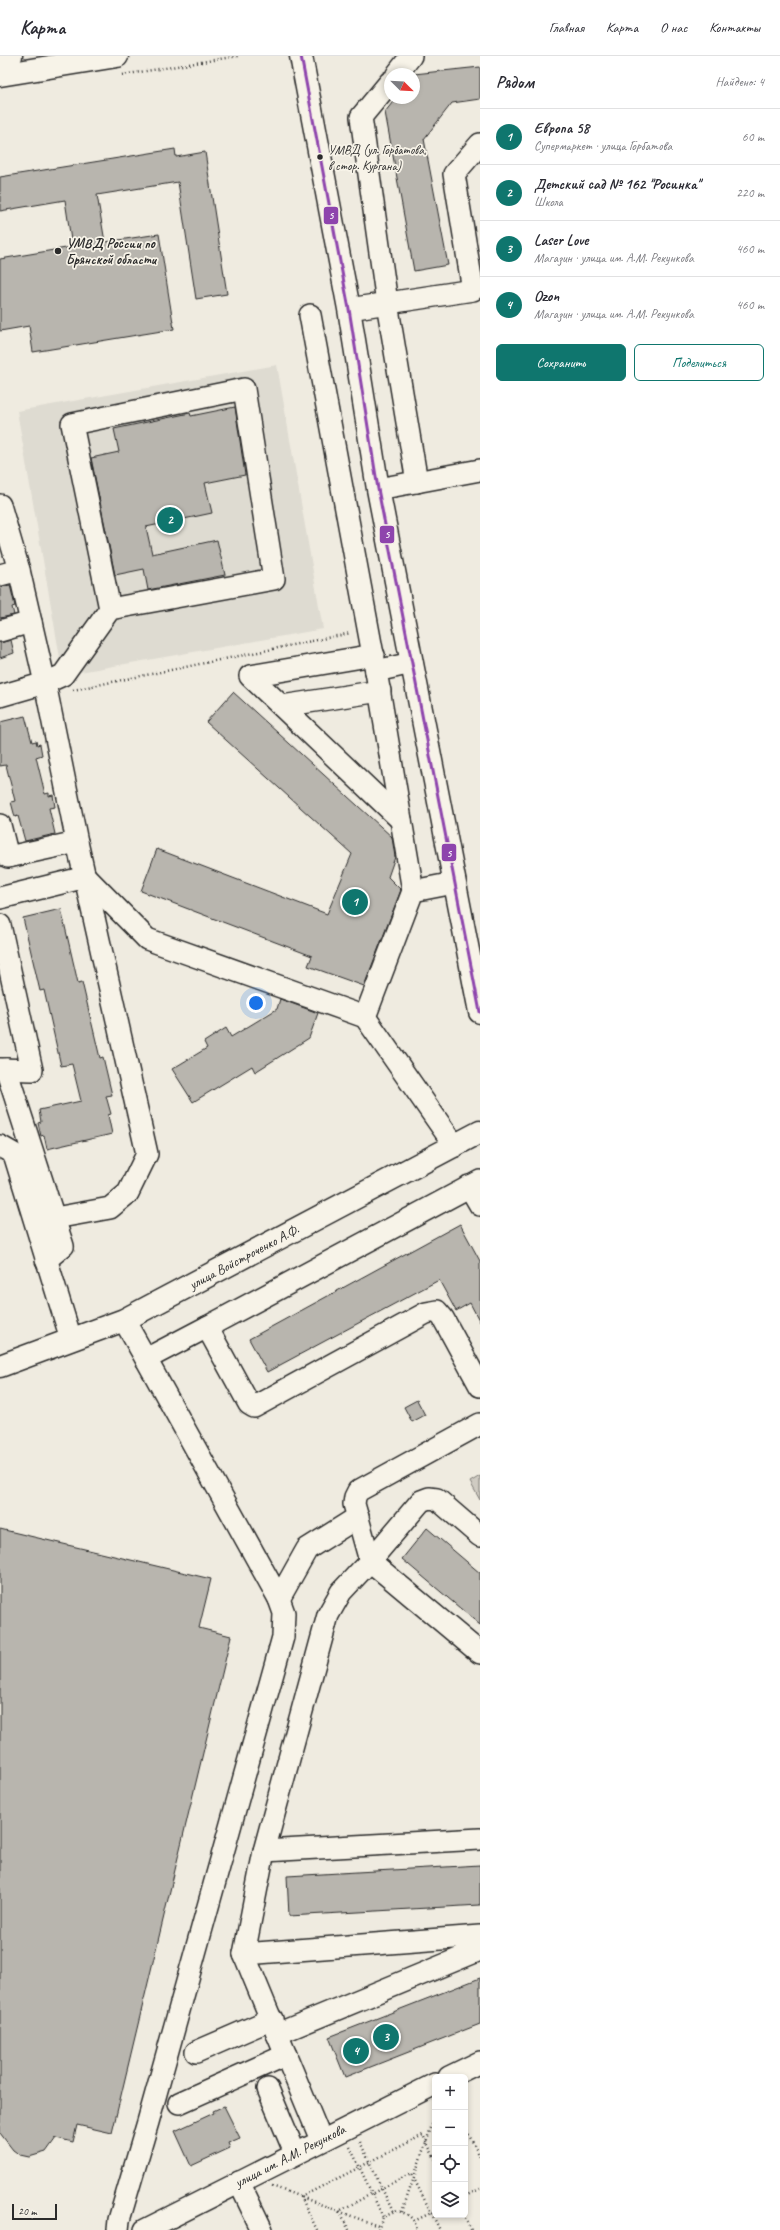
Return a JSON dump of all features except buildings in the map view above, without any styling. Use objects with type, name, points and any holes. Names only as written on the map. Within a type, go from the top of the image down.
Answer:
[{"type":"main road","points":[[0,58],[11,56]]},
{"type":"main road","points":[[0,75],[117,56]]},
{"type":"main road","points":[[301,56],[348,309],[378,489],[480,1012]]},
{"type":"main road","name":"улица Войстроченко А.Ф.","points":[[0,1366],[124,1320],[480,1132]]},
{"type":"street","points":[[402,68],[412,56]]},
{"type":"street","points":[[384,89],[361,117],[387,303],[417,482]]},
{"type":"street","points":[[348,309],[472,290],[454,174],[480,144]]},
{"type":"street","points":[[310,315],[369,629],[413,891],[365,1016]]},
{"type":"street","points":[[0,696],[46,689],[63,675],[110,609],[274,579],[244,389],[72,424],[110,609]]},
{"type":"street","points":[[378,489],[480,470]]},
{"type":"street","points":[[0,505],[9,572],[31,622],[147,1154],[128,1193],[110,1208],[55,1218]]},
{"type":"street","points":[[0,631],[31,622]]},
{"type":"street","points":[[401,820],[250,676],[375,663],[412,664]]},
{"type":"street","points":[[282,706],[380,692]]},
{"type":"street","points":[[0,825],[4,858],[78,842]]},
{"type":"street","points":[[0,898],[86,877]]},
{"type":"street","points":[[86,877],[147,939],[365,1016],[455,1146]]},
{"type":"street","points":[[413,891],[454,883]]},
{"type":"street","points":[[0,925],[32,1070],[3,1069],[55,1218],[63,1246],[46,1260]]},
{"type":"street","points":[[0,1146],[14,1154],[72,1339]]},
{"type":"street","points":[[146,1359],[475,1183],[480,1205]]},
{"type":"street","points":[[207,1327],[249,1404],[254,1407],[426,1313],[437,1311],[443,1318],[480,1386]]},
{"type":"street","points":[[118,2230],[119,2220],[148,2122],[283,1637],[284,1613],[279,1599],[124,1320]]},
{"type":"street","points":[[480,1424],[358,1491],[354,1504],[370,1561],[480,1653]]},
{"type":"street","points":[[320,2140],[244,1954],[264,1851],[328,1615],[341,1592],[370,1561],[421,1501],[429,1498],[437,1499],[480,1536]]},
{"type":"street","points":[[279,1599],[307,1549],[358,1517]]},
{"type":"street","points":[[264,1851],[479,1837]]},
{"type":"street","points":[[244,1954],[480,1936]]},
{"type":"street","points":[[196,2052],[275,2027],[480,1950]]},
{"type":"street","points":[[179,2103],[286,2055]]},
{"type":"street","points":[[455,2074],[480,2062]]},
{"type":"street","name":"улица им. А.М. Рекункова","points":[[148,2229],[320,2140],[432,2085]]},
{"type":"street","points":[[268,2089],[295,2153]]},
{"type":"street","points":[[239,2182],[262,2230]]},
{"type":"path","points":[[46,689],[369,629]]},
{"type":"path","points":[[402,2212],[432,2124]]},
{"type":"path","points":[[468,2133],[480,2157]]},
{"type":"path","points":[[301,2197],[423,2135],[432,2153]]},
{"type":"path","points":[[358,2136],[393,2212]]},
{"type":"path","points":[[347,2141],[383,2217]]},
{"type":"path","points":[[339,2211],[411,2173],[432,2213],[414,2221]]},
{"type":"path","points":[[271,2186],[378,2226]]},
{"type":"path","points":[[468,2195],[480,2189]]},
{"type":"path","points":[[301,2197],[317,2230]]},
{"type":"path","points":[[339,2211],[349,2230]]},
{"type":"path","points":[[378,2230],[378,2226],[383,2217],[393,2212],[402,2212],[409,2215],[414,2221],[416,2230]]},
{"type":"path","points":[[434,2218],[440,2230]]},
{"type":"path","points":[[465,2218],[471,2230]]},
{"type":"shaded area","points":[[277,365],[323,629],[63,675],[17,411]]},
{"type":"shaded area","points":[[480,1476],[480,1500],[470,1482]]},
{"type":"transit line","name":"5","points":[[301,56],[349,309],[378,489],[480,1012]]},
{"type":"place","name":"УМВД (ул. Горбатова, в стор. Кургана)","points":[[320,157]]},
{"type":"place","name":"УМВД России по Брянской области","points":[[58,251]]},
{"type":"place","name":"Детский сад № 162 \"Росинка\"","points":[[170,520]]},
{"type":"place","name":"Европа 58","points":[[355,902]]},
{"type":"place","name":"Laser Love","points":[[386,2037]]},
{"type":"place","name":"Ozon","points":[[356,2051]]}]
